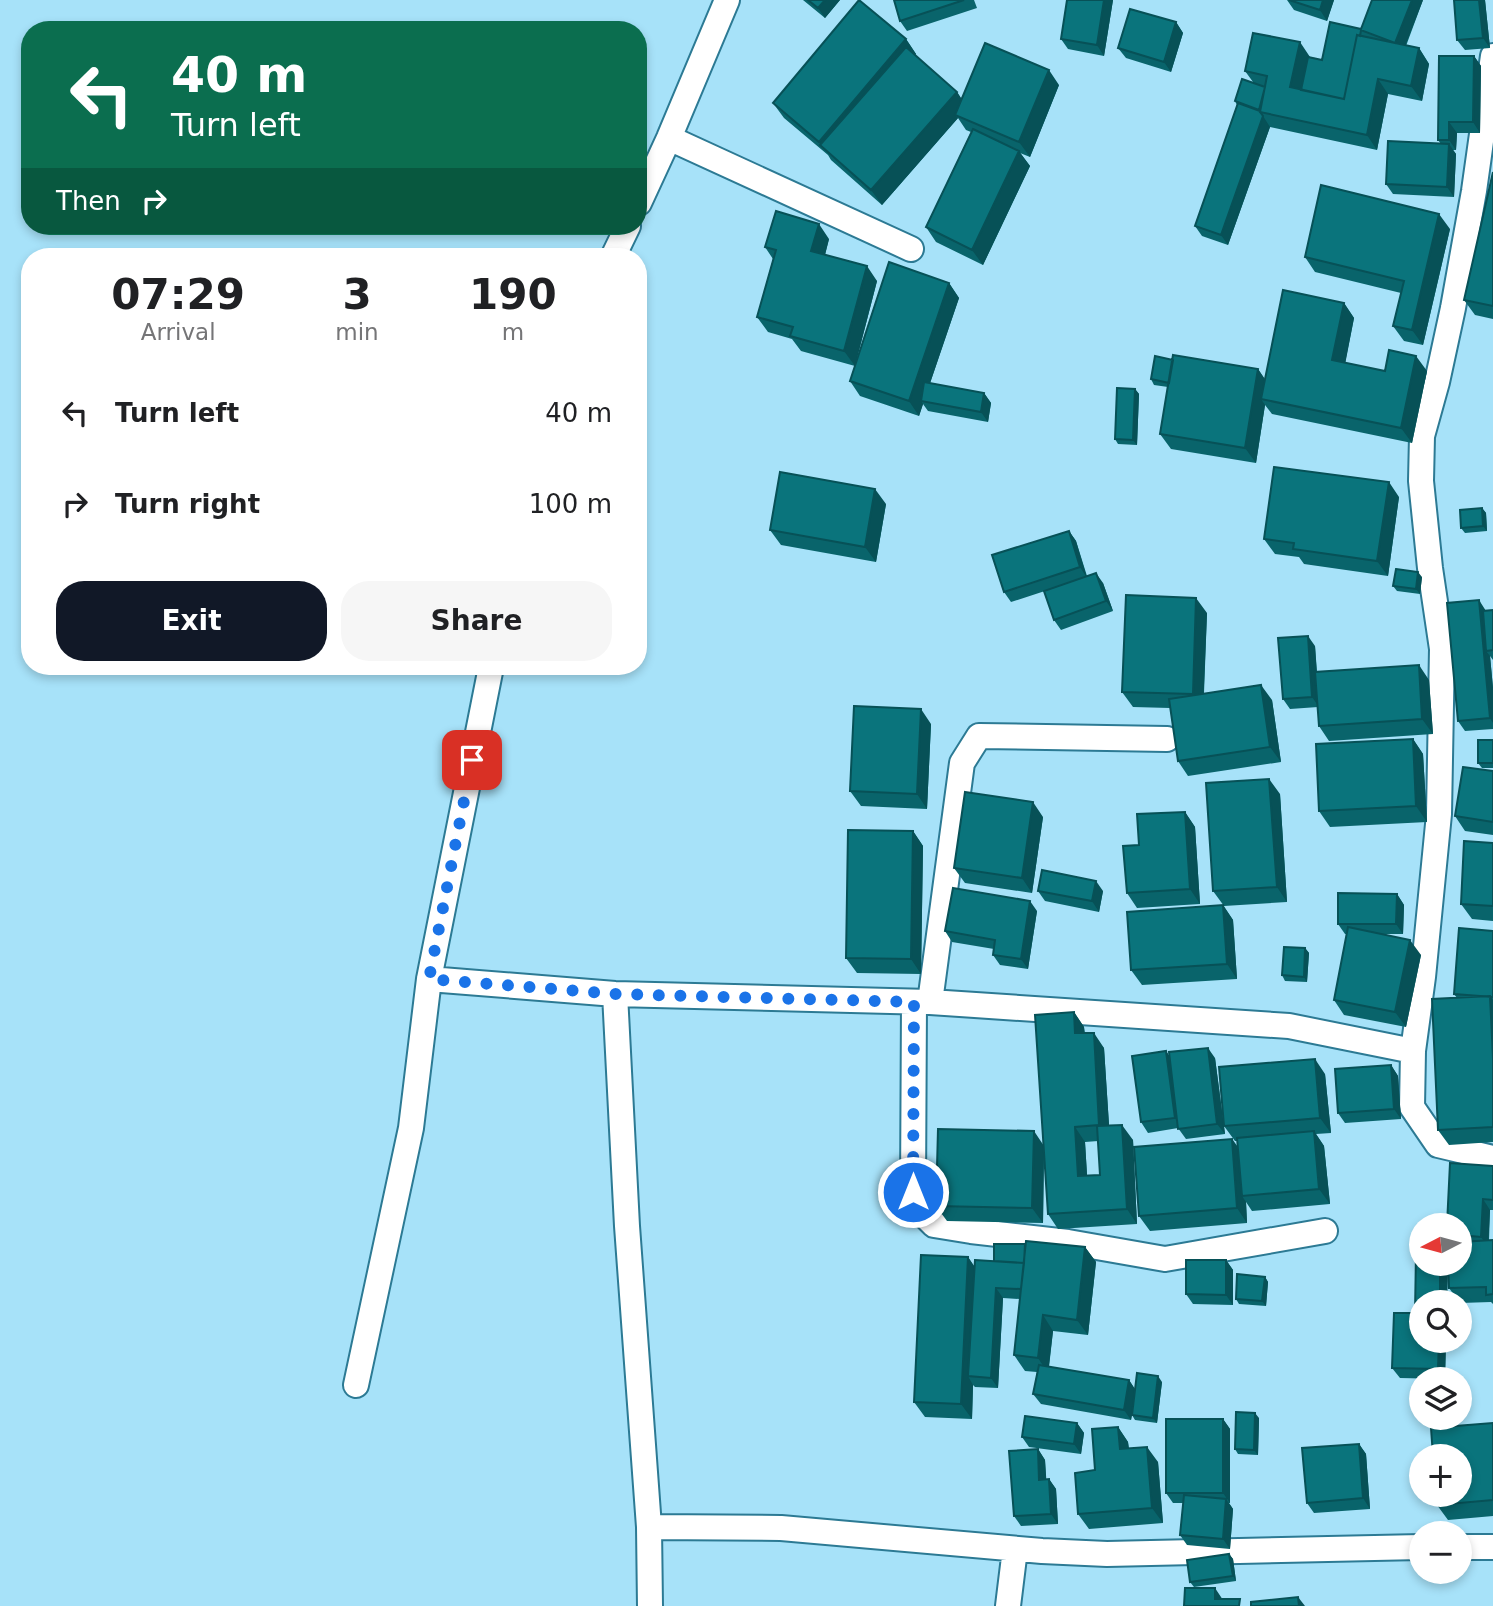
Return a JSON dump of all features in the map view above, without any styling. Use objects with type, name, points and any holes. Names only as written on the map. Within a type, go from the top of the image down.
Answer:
[{"type":"street","points":[[647,186],[727,0]]},
{"type":"street","points":[[1493,56],[1474,191],[1453,308],[1422,436],[1421,481],[1442,649],[1442,676],[1439,814],[1413,1051],[1412,1107],[1438,1145],[1493,1158]]},
{"type":"street","points":[[669,138],[911,249]]},
{"type":"street","points":[[356,1385],[411,1128],[429,979],[489,675]]},
{"type":"street","points":[[1167,739],[979,736],[962,763],[922,1002],[913,1192],[923,1213],[934,1225],[1068,1242],[1165,1259],[1325,1231]]},
{"type":"street","points":[[429,979],[615,994],[922,1002],[1289,1026],[1413,1051]]},
{"type":"street","points":[[615,994],[626,1213],[649,1527],[650,1606]]},
{"type":"street","points":[[649,1527],[781,1528],[1015,1549],[1107,1554],[1409,1547]]},
{"type":"street","points":[[1472,1547],[1493,1548]]},
{"type":"street","points":[[1008,1606],[1015,1549]]},
{"type":"building","points":[[808,0],[825,0],[818,8]]},
{"type":"building","points":[[859,0],[906,39],[819,142],[773,103]]},
{"type":"building","points":[[894,0],[964,0],[900,21]]},
{"type":"building","points":[[1067,0],[1104,0],[1097,45],[1061,39]]},
{"type":"building","points":[[1289,0],[1323,0],[1320,10]]},
{"type":"building","points":[[1372,0],[1412,0],[1395,43],[1361,30],[1360,36],[1357,35],[1344,99],[1301,90],[1308,57],[1322,60],[1330,22],[1361,29]]},
{"type":"building","points":[[1454,0],[1479,0],[1483,38],[1457,40]]},
{"type":"building","points":[[1130,9],[1176,22],[1164,62],[1118,48]]},
{"type":"building","points":[[1253,33],[1300,42],[1290,87],[1344,99],[1357,35],[1419,48],[1411,86],[1378,79],[1367,135],[1260,112],[1267,76],[1245,71]]},
{"type":"building","points":[[985,43],[1049,70],[1019,142],[955,115]]},
{"type":"building","points":[[906,47],[957,92],[871,190],[820,145]]},
{"type":"building","points":[[1439,56],[1474,56],[1473,122],[1449,122],[1449,140],[1438,140]]},
{"type":"building","points":[[1242,79],[1265,87],[1259,110],[1235,101]]},
{"type":"building","points":[[1238,103],[1260,111],[1263,116],[1221,235],[1195,226]]},
{"type":"building","points":[[973,129],[1019,151],[972,250],[926,227]]},
{"type":"building","points":[[1388,141],[1449,144],[1447,187],[1386,184]]},
{"type":"building","points":[[1493,172],[1493,306],[1464,300]]},
{"type":"building","points":[[1321,185],[1439,214],[1412,330],[1393,326],[1404,281],[1305,257]]},
{"type":"building","points":[[776,211],[819,224],[811,251],[867,266],[844,351],[790,336],[793,327],[757,317],[776,250],[765,247]]},
{"type":"building","points":[[889,262],[949,283],[909,401],[850,381]]},
{"type":"building","points":[[1283,290],[1344,303],[1332,360],[1385,371],[1389,350],[1416,356],[1401,428],[1261,399]]},
{"type":"building","points":[[1173,355],[1258,369],[1245,448],[1160,434]]},
{"type":"building","points":[[1155,356],[1173,360],[1169,383],[1151,379]]},
{"type":"building","points":[[924,382],[984,393],[981,412],[921,401]]},
{"type":"building","points":[[1117,388],[1135,389],[1133,440],[1115,439]]},
{"type":"building","points":[[1274,467],[1389,482],[1377,561],[1293,549],[1294,543],[1264,539]]},
{"type":"building","points":[[780,472],[875,489],[865,547],[770,530]]},
{"type":"building","points":[[1482,508],[1483,526],[1461,528],[1460,510]]},
{"type":"building","points":[[1069,531],[1080,567],[1004,592],[992,555]]},
{"type":"building","points":[[1396,569],[1418,572],[1416,589],[1393,586]]},
{"type":"building","points":[[1096,573],[1106,601],[1054,620],[1044,591]]},
{"type":"building","points":[[1126,595],[1196,598],[1193,694],[1122,692]]},
{"type":"building","points":[[1479,600],[1490,718],[1458,721],[1447,603]]},
{"type":"building","points":[[1493,610],[1493,650],[1486,651],[1483,611]]},
{"type":"building","points":[[1308,636],[1312,697],[1283,699],[1278,638]]},
{"type":"building","points":[[1419,665],[1422,719],[1319,726],[1315,672]]},
{"type":"building","points":[[1261,685],[1270,747],[1178,761],[1169,699]]},
{"type":"building","points":[[854,706],[921,709],[917,794],[850,791]]},
{"type":"building","points":[[1413,739],[1416,806],[1319,811],[1316,744]]},
{"type":"building","points":[[1478,740],[1493,740],[1493,763],[1478,763]]},
{"type":"building","points":[[1463,767],[1493,771],[1493,822],[1455,816]]},
{"type":"building","points":[[1269,779],[1277,887],[1213,891],[1206,783]]},
{"type":"building","points":[[965,792],[1033,802],[1022,878],[954,868]]},
{"type":"building","points":[[1185,812],[1190,889],[1127,893],[1123,846],[1139,845],[1137,814]]},
{"type":"building","points":[[848,830],[913,831],[911,959],[846,958]]},
{"type":"building","points":[[1464,841],[1493,843],[1493,906],[1461,904]]},
{"type":"building","points":[[1042,870],[1096,881],[1092,901],[1038,891]]},
{"type":"building","points":[[953,888],[1030,901],[1021,959],[993,955],[995,940],[945,931]]},
{"type":"building","points":[[1338,893],[1397,894],[1396,924],[1338,924]]},
{"type":"building","points":[[1223,905],[1227,964],[1131,970],[1127,912]]},
{"type":"building","points":[[1348,927],[1410,940],[1395,1012],[1334,1000]]},
{"type":"building","points":[[1459,928],[1493,931],[1493,997],[1454,994]]},
{"type":"building","points":[[1284,947],[1305,948],[1304,977],[1282,975]]},
{"type":"building","points":[[1490,996],[1493,1127],[1438,1130],[1432,999]]},
{"type":"building","points":[[1074,1012],[1075,1033],[1094,1033],[1099,1125],[1075,1127],[1078,1176],[1100,1175],[1097,1126],[1122,1125],[1127,1209],[1048,1214],[1035,1015]]},
{"type":"building","points":[[1208,1048],[1217,1124],[1178,1129],[1169,1052]]},
{"type":"building","points":[[1166,1051],[1175,1118],[1141,1122],[1132,1056]]},
{"type":"building","points":[[1315,1059],[1320,1118],[1224,1126],[1219,1067]]},
{"type":"building","points":[[1391,1065],[1394,1109],[1338,1113],[1335,1069]]},
{"type":"building","points":[[938,1129],[1034,1131],[1032,1208],[936,1206]]},
{"type":"building","points":[[1314,1131],[1319,1189],[1242,1196],[1237,1138]]},
{"type":"building","points":[[1232,1139],[1237,1208],[1139,1216],[1134,1147]]},
{"type":"building","points":[[1450,1163],[1493,1166],[1493,1200],[1483,1199],[1481,1237],[1472,1236],[1472,1213],[1448,1213]]},
{"type":"building","points":[[1493,1240],[1493,1294],[1486,1295],[1486,1287],[1449,1288],[1448,1276],[1472,1276],[1472,1241]]},
{"type":"building","points":[[1026,1241],[1085,1247],[1077,1320],[1043,1315],[1038,1358],[1014,1355]]},
{"type":"building","points":[[994,1244],[1025,1244],[1024,1263],[994,1261]]},
{"type":"building","points":[[921,1255],[968,1257],[961,1404],[914,1402]]},
{"type":"building","points":[[975,1260],[1024,1263],[1021,1289],[996,1288],[991,1378],[968,1376]]},
{"type":"building","points":[[1186,1260],[1226,1260],[1226,1295],[1186,1294]]},
{"type":"building","points":[[1237,1274],[1265,1277],[1262,1301],[1236,1299]]},
{"type":"building","points":[[1416,1276],[1440,1276],[1440,1290],[1415,1290]]},
{"type":"building","points":[[1394,1313],[1409,1313],[1409,1353],[1439,1353],[1438,1367],[1392,1368]]},
{"type":"building","points":[[1039,1365],[1129,1380],[1124,1410],[1033,1394]]},
{"type":"building","points":[[1137,1373],[1158,1376],[1153,1418],[1132,1415]]},
{"type":"building","points":[[1236,1412],[1255,1413],[1254,1450],[1235,1449]]},
{"type":"building","points":[[1025,1416],[1077,1423],[1074,1444],[1022,1437]]},
{"type":"building","points":[[1166,1419],[1223,1419],[1223,1493],[1166,1493]]},
{"type":"building","points":[[1493,1423],[1493,1500],[1472,1502],[1472,1444],[1432,1444],[1431,1430],[1472,1430],[1472,1425]]},
{"type":"building","points":[[1118,1427],[1120,1449],[1147,1447],[1152,1508],[1078,1514],[1075,1473],[1095,1470],[1092,1429]]},
{"type":"building","points":[[1359,1444],[1363,1498],[1307,1503],[1302,1448]]},
{"type":"building","points":[[1038,1449],[1039,1480],[1049,1479],[1051,1514],[1014,1516],[1009,1451]]},
{"type":"building","points":[[1184,1495],[1226,1499],[1223,1539],[1180,1535]]},
{"type":"building","points":[[1229,1554],[1233,1576],[1190,1582],[1187,1560]]},
{"type":"building","points":[[1185,1588],[1215,1588],[1215,1599],[1240,1599],[1239,1606],[1184,1606]]},
{"type":"building","points":[[1298,1597],[1299,1606],[1251,1606],[1251,1602]]},
{"type":"route","points":[[472,760],[429,979],[615,994],[914,1002],[913,1192]]}]
